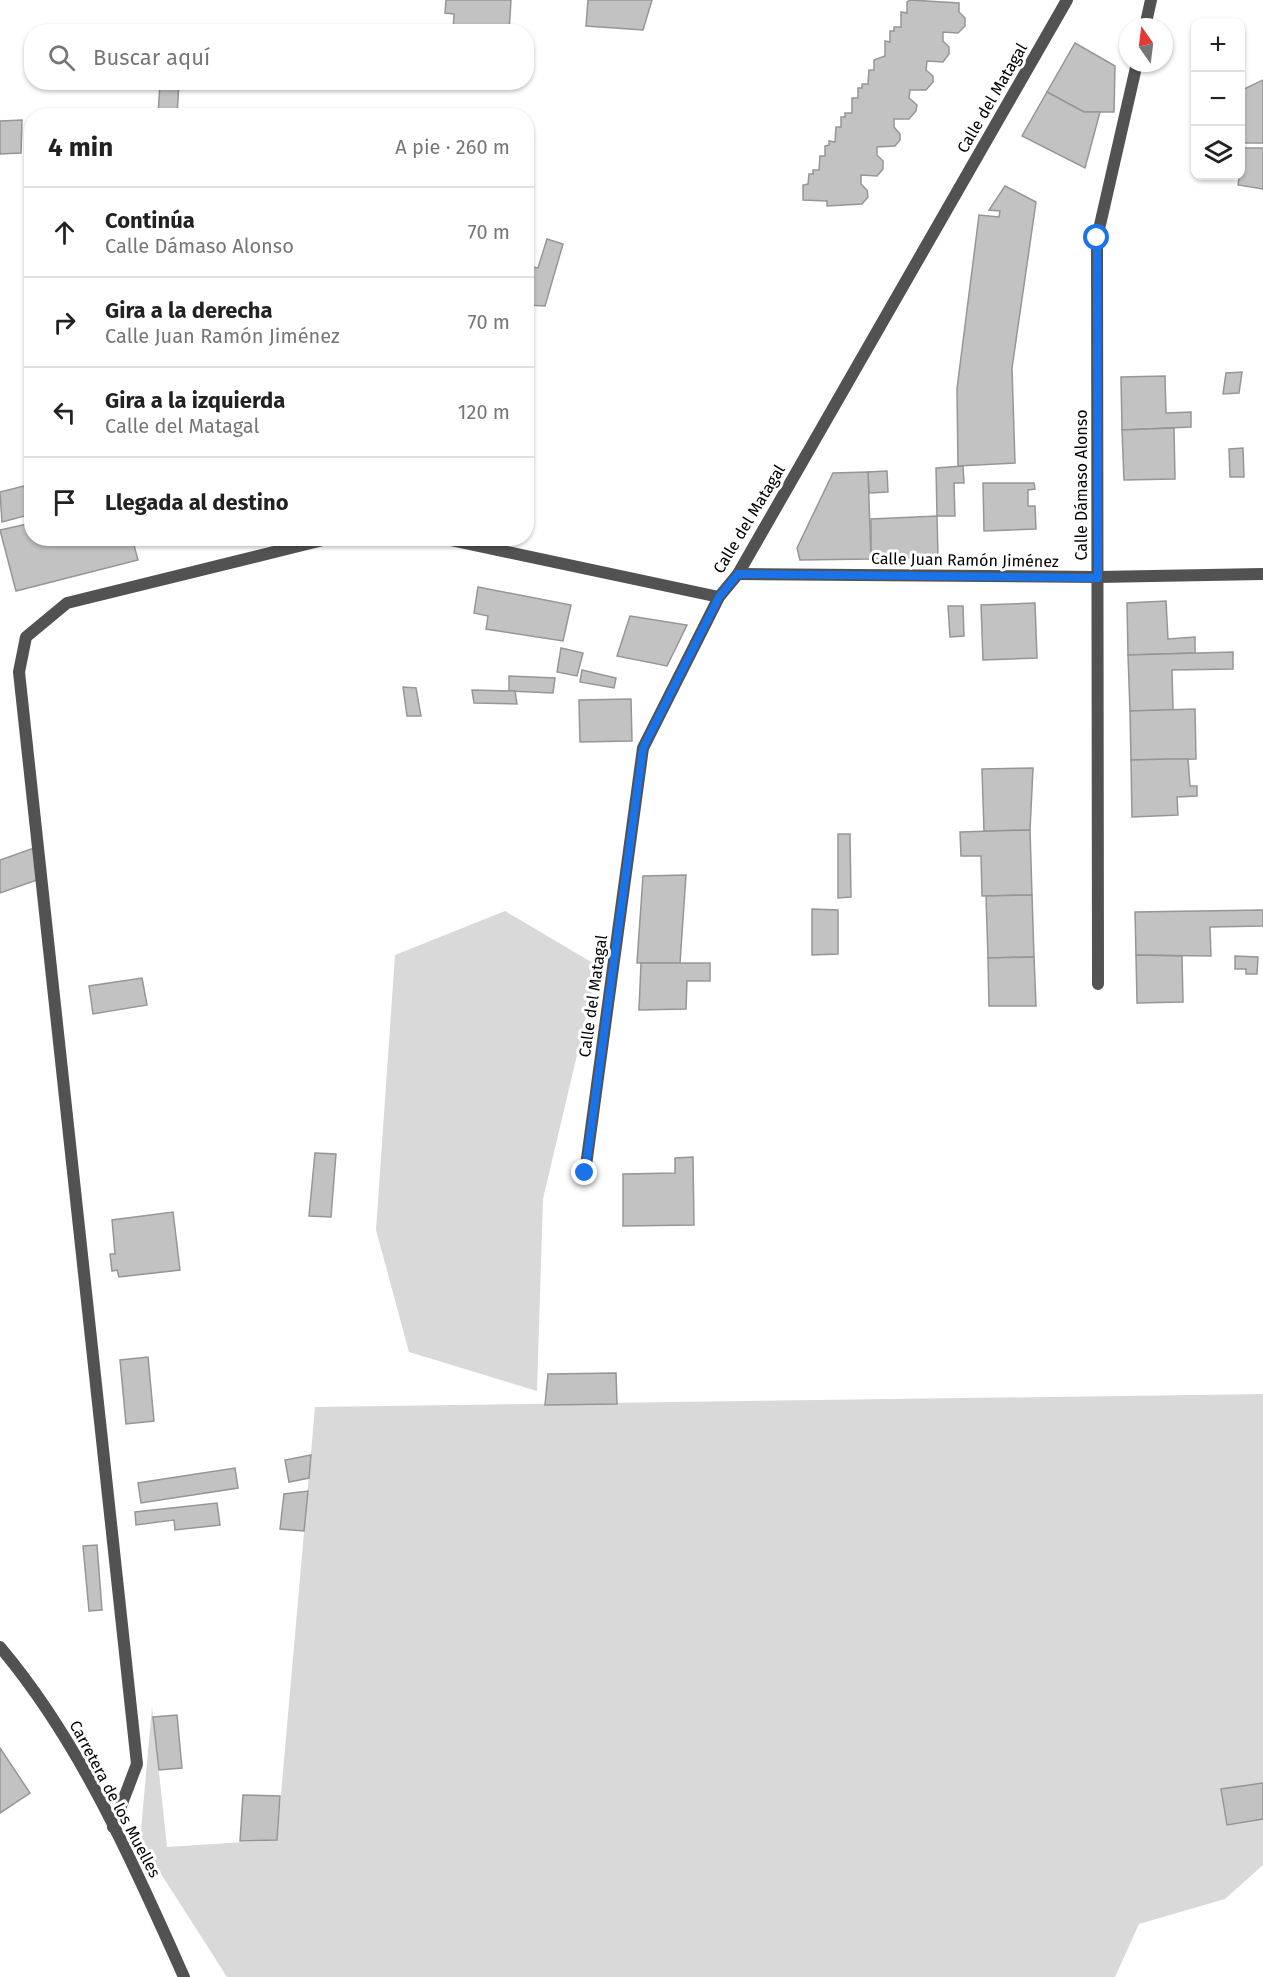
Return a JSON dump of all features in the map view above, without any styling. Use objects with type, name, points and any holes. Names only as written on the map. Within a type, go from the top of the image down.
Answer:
[{"type":"street","name":"Calle del Matagal","points":[[585,1173],[643,748],[719,597],[738,574],[1067,0]]},
{"type":"street","points":[[1147,18],[1151,0]]},
{"type":"street","name":"Calle Dámaso Alonso","points":[[1098,984],[1097,238],[1135,72]]},
{"type":"street","points":[[113,1827],[136,1764],[19,672],[26,637],[67,603],[299,546]]},
{"type":"street","points":[[479,546],[719,597]]},
{"type":"street","name":"Calle Juan Ramón Jiménez","points":[[738,574],[1098,578],[1263,574]]},
{"type":"street","name":"Carretera de los Muelles","points":[[0,1647],[66,1739],[137,1871],[184,1977]]},
{"type":"shaded area","points":[[505,911],[598,966],[543,1199],[537,1391],[409,1352],[376,1230],[395,955]]},
{"type":"shaded area","points":[[1263,1394],[1263,1865],[1225,1899],[1139,1924],[1115,1977],[227,1977],[140,1841],[152,1707],[167,1847],[277,1840],[315,1407]]},
{"type":"building","points":[[446,0],[511,0],[510,24],[453,24],[454,14],[445,13]]},
{"type":"building","points":[[588,0],[652,0],[643,30],[586,26]]},
{"type":"building","points":[[910,0],[959,3],[959,12],[965,18],[965,26],[958,33],[943,32],[943,41],[949,47],[949,54],[943,62],[927,61],[926,70],[933,76],[933,82],[926,90],[910,90],[909,98],[917,105],[916,111],[909,119],[894,119],[894,127],[900,134],[900,140],[895,146],[877,147],[877,155],[883,161],[883,169],[877,176],[861,175],[861,184],[867,190],[868,197],[862,204],[827,206],[827,201],[803,200],[803,185],[808,184],[809,174],[813,174],[813,170],[819,170],[820,156],[825,156],[825,146],[829,145],[829,141],[835,142],[836,127],[841,127],[841,117],[845,117],[845,113],[852,113],[852,98],[858,98],[858,88],[862,88],[862,84],[868,84],[869,70],[874,70],[874,60],[885,56],[885,41],[890,42],[890,31],[894,31],[894,27],[901,27],[901,12],[907,13],[907,2]]},
{"type":"building","points":[[1075,43],[1115,66],[1114,112],[1084,112],[1047,92]]},
{"type":"building","points":[[1263,80],[1263,143],[1245,143],[1245,89]]},
{"type":"building","points":[[160,90],[179,90],[177,108],[158,108]]},
{"type":"building","points":[[1047,92],[1084,112],[1100,112],[1085,168],[1022,136]]},
{"type":"building","points":[[22,120],[21,153],[0,154],[0,121]]},
{"type":"building","points":[[1245,148],[1263,148],[1263,189],[1238,185],[1239,180],[1245,180]]},
{"type":"building","points":[[1005,186],[1036,202],[1012,368],[1015,463],[958,466],[957,389],[979,215],[999,217],[1000,211],[989,210]]},
{"type":"building","points":[[547,239],[563,244],[545,306],[534,305],[534,267],[538,268]]},
{"type":"building","points":[[1242,372],[1239,393],[1223,394],[1226,373]]},
{"type":"building","points":[[1165,376],[1166,413],[1191,412],[1191,427],[1122,430],[1121,377]]},
{"type":"building","points":[[1174,428],[1175,479],[1124,480],[1122,430]]},
{"type":"building","points":[[1243,448],[1244,477],[1230,477],[1229,449]]},
{"type":"building","points":[[963,466],[964,483],[954,483],[955,516],[937,516],[936,468]]},
{"type":"building","points":[[887,471],[888,492],[869,493],[868,472]]},
{"type":"building","points":[[868,472],[871,559],[800,560],[797,548],[833,473]]},
{"type":"building","points":[[983,483],[1034,483],[1035,489],[1028,490],[1028,506],[1035,506],[1036,529],[984,531]]},
{"type":"building","points":[[24,486],[24,516],[2,522],[0,492]]},
{"type":"building","points":[[937,516],[938,557],[871,559],[871,519]]},
{"type":"building","points":[[24,525],[24,546],[134,546],[138,560],[16,591],[0,530]]},
{"type":"building","points":[[478,587],[571,605],[563,641],[486,629],[488,616],[474,613]]},
{"type":"building","points":[[1166,601],[1168,639],[1195,637],[1195,653],[1128,655],[1127,603]]},
{"type":"building","points":[[1035,603],[1037,658],[983,660],[981,605]]},
{"type":"building","points":[[948,606],[963,606],[964,636],[950,637]]},
{"type":"building","points":[[630,616],[687,625],[667,666],[617,656]]},
{"type":"building","points":[[561,648],[583,653],[577,676],[557,672]]},
{"type":"building","points":[[1233,652],[1233,669],[1172,670],[1173,710],[1130,711],[1128,655]]},
{"type":"building","points":[[582,670],[616,678],[614,688],[580,682]]},
{"type":"building","points":[[509,676],[555,678],[553,693],[509,691]]},
{"type":"building","points":[[403,687],[416,688],[421,716],[407,716]]},
{"type":"building","points":[[472,690],[515,691],[517,704],[474,703]]},
{"type":"building","points":[[631,699],[632,741],[580,742],[579,700]]},
{"type":"building","points":[[1195,709],[1196,759],[1131,760],[1130,711]]},
{"type":"building","points":[[1188,759],[1190,786],[1197,786],[1197,796],[1177,797],[1178,815],[1132,817],[1131,760]]},
{"type":"building","points":[[1033,768],[1030,830],[984,831],[982,769]]},
{"type":"building","points":[[1030,830],[1032,895],[982,896],[981,856],[961,856],[960,832]]},
{"type":"building","points":[[838,834],[850,834],[851,897],[838,898]]},
{"type":"building","points":[[34,848],[37,880],[0,893],[0,860]]},
{"type":"building","points":[[686,875],[680,963],[637,963],[643,876]]},
{"type":"building","points":[[1032,895],[1034,957],[988,958],[986,896]]},
{"type":"building","points":[[812,909],[838,910],[838,954],[812,955]]},
{"type":"building","points":[[1263,910],[1263,926],[1210,927],[1211,956],[1136,955],[1135,912]]},
{"type":"building","points":[[1136,955],[1182,956],[1183,1002],[1137,1003]]},
{"type":"building","points":[[1235,956],[1258,957],[1257,974],[1246,974],[1246,969],[1235,969]]},
{"type":"building","points":[[1034,957],[1036,1006],[989,1006],[988,958]]},
{"type":"building","points":[[641,963],[710,963],[710,981],[687,981],[686,1009],[639,1010]]},
{"type":"building","points":[[142,978],[147,1005],[93,1014],[89,986]]},
{"type":"building","points":[[315,1153],[336,1154],[331,1217],[309,1216]]},
{"type":"building","points":[[693,1157],[694,1225],[623,1226],[623,1174],[675,1173],[675,1158]]},
{"type":"building","points":[[173,1212],[180,1270],[119,1277],[117,1270],[112,1271],[110,1254],[115,1254],[112,1220]]},
{"type":"building","points":[[148,1357],[154,1421],[126,1424],[120,1360]]},
{"type":"building","points":[[616,1373],[617,1404],[545,1405],[548,1374]]},
{"type":"building","points":[[311,1455],[309,1478],[289,1482],[285,1460]]},
{"type":"building","points":[[235,1468],[238,1488],[141,1503],[138,1483]]},
{"type":"building","points":[[308,1491],[304,1531],[280,1529],[284,1494]]},
{"type":"building","points":[[217,1503],[220,1525],[175,1530],[174,1520],[136,1525],[135,1512]]},
{"type":"building","points":[[97,1545],[102,1610],[89,1611],[83,1546]]},
{"type":"building","points":[[177,1715],[182,1768],[159,1770],[153,1717]]},
{"type":"building","points":[[0,1748],[30,1793],[0,1813]]},
{"type":"building","points":[[1263,1783],[1263,1819],[1227,1825],[1221,1789]]},
{"type":"building","points":[[243,1795],[280,1796],[277,1840],[240,1841]]},
{"type":"route","points":[[585,1173],[643,748],[719,597],[738,574],[1098,578],[1097,238]]}]
